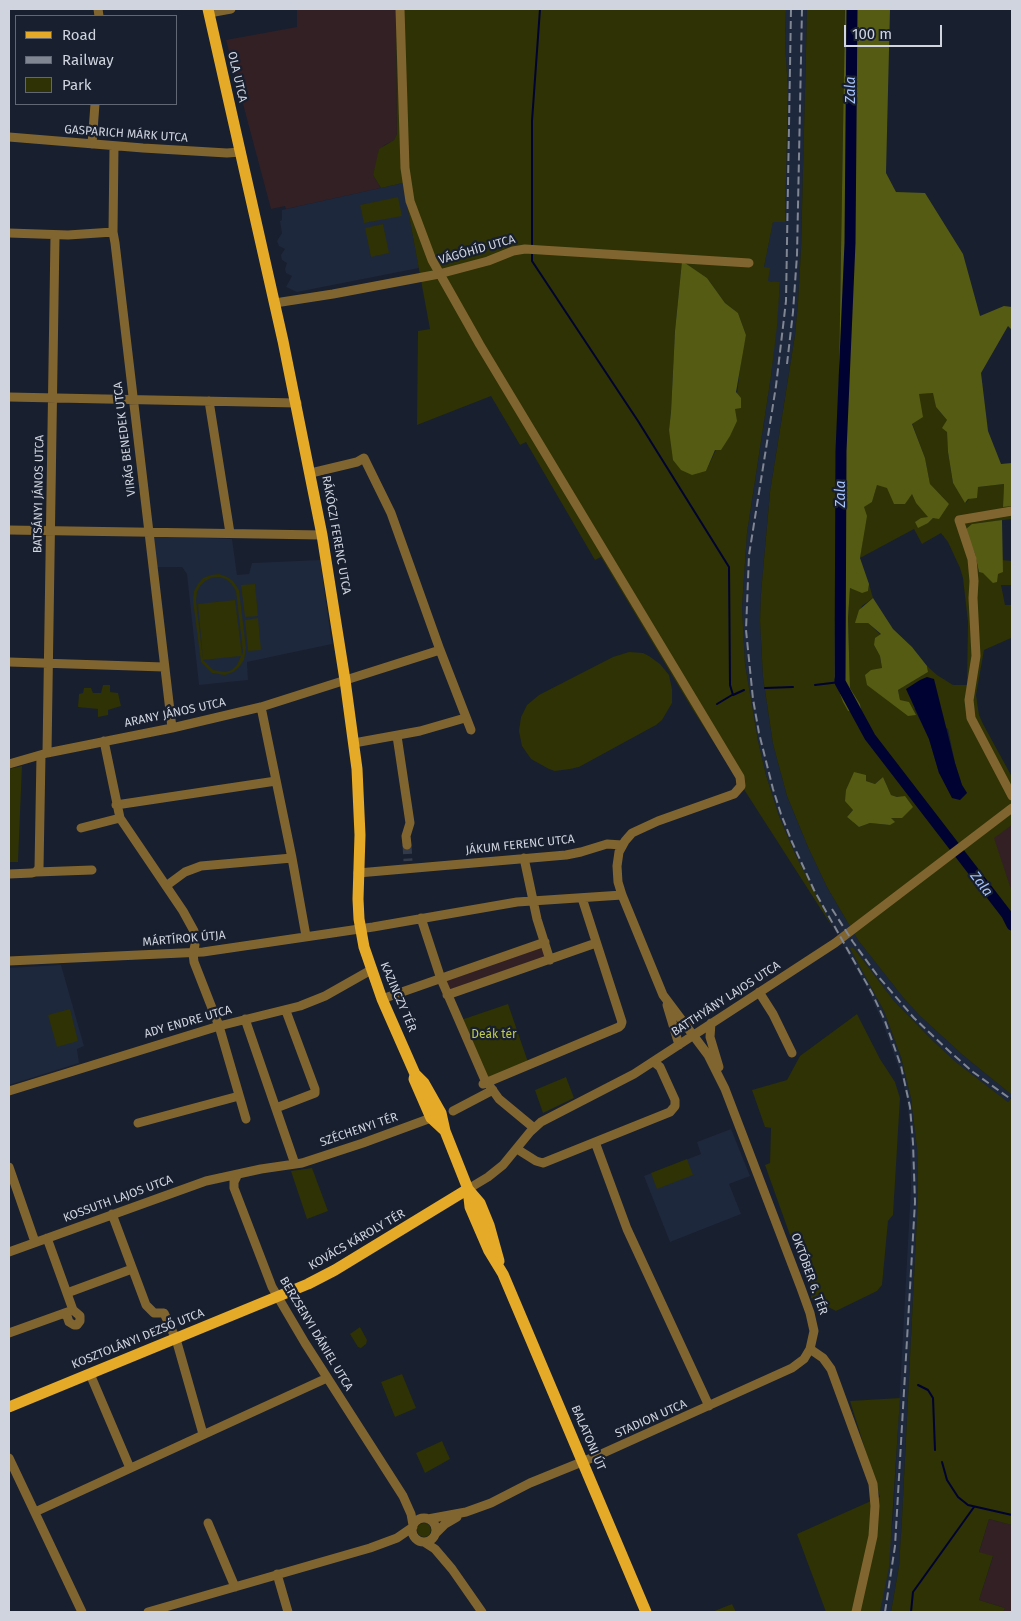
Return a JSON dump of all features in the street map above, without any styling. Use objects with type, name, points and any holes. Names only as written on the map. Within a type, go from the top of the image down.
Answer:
[{"type":"main road","name":"OLA UTCA","points":[[208,11],[241,152]]},
{"type":"main road","name":"RÁKÓCZI FERENC UTCA","points":[[241,152],[311,473],[345,680],[359,793],[358,899],[360,928]]},
{"type":"main road","name":"KAZINCZY TÉR","points":[[360,928],[370,970],[415,1074],[424,1083],[436,1101],[468,1189]]},
{"type":"main road","name":"KAZINCZY TÉR","points":[[415,1074],[414,1079],[431,1118],[445,1130]]},
{"type":"main road","name":"KOVÁCS KÁROLY TÉR","points":[[278,1297],[328,1274],[468,1189]]},
{"type":"main road","name":"BALATONI ÚT","points":[[468,1189],[469,1205],[489,1251],[502,1274],[646,1612]]},
{"type":"main road","name":"BALATONI ÚT","points":[[468,1189],[480,1203],[489,1225],[502,1274]]},
{"type":"main road","points":[[447,1202],[469,1205]]},
{"type":"main road","name":"KOSZTOLÁNYI DEZSŐ UTCA","points":[[9,1407],[278,1297]]},
{"type":"street","points":[[208,11],[232,9]]},
{"type":"street","points":[[400,9],[403,134],[407,186],[432,260],[485,354],[738,771],[741,786],[734,794],[637,829],[622,845],[617,866],[622,895],[664,996],[679,1045]]},
{"type":"street","points":[[92,144],[96,105]]},
{"type":"street","name":"GASPARICH MÁRK UTCA","points":[[9,137],[114,146],[227,153],[241,152]]},
{"type":"street","name":"VIRÁG BENEDEK UTCA","points":[[114,146],[112,232],[115,242],[172,728]]},
{"type":"street","points":[[9,233],[55,236],[112,232]]},
{"type":"street","name":"BATSÁNYI JÁNOS UTCA","points":[[36,872],[40,864],[48,663],[55,236]]},
{"type":"street","name":"VÁGÓHÍD UTCA","points":[[275,303],[439,274],[488,261],[513,251],[532,250],[749,263]]},
{"type":"street","points":[[9,397],[297,403]]},
{"type":"street","points":[[209,401],[230,533]]},
{"type":"street","points":[[311,473],[357,462],[364,458],[392,512],[440,650],[471,730]]},
{"type":"street","points":[[1012,511],[959,520],[972,559],[974,581],[976,656],[969,700],[971,718],[1012,796]]},
{"type":"street","points":[[9,530],[322,534]]},
{"type":"street","name":"ARANY JÁNOS UTCA","points":[[9,764],[44,754],[172,728],[261,707],[440,650]]},
{"type":"street","points":[[9,662],[164,667]]},
{"type":"street","points":[[261,707],[306,936]]},
{"type":"street","points":[[354,743],[397,736],[465,718]]},
{"type":"street","points":[[397,736],[410,823],[406,838],[407,845]]},
{"type":"street","points":[[104,741],[120,818],[167,885],[190,921],[194,931]]},
{"type":"street","points":[[116,805],[276,782]]},
{"type":"street","name":"BATTHYÁNY LAJOS UTCA","points":[[468,1189],[496,1171],[534,1128],[654,1062],[841,939],[1012,808]]},
{"type":"street","points":[[81,828],[120,818]]},
{"type":"street","name":"JÁKUM FERENC UTCA","points":[[358,873],[408,865],[574,853],[607,844],[622,845]]},
{"type":"street","points":[[167,885],[185,872],[202,866],[292,858]]},
{"type":"street","points":[[524,858],[532,901],[550,960]]},
{"type":"street","points":[[9,874],[92,870]]},
{"type":"street","name":"MÁRTÍROK ÚTJA","points":[[9,961],[194,949],[306,936],[517,902],[622,895]]},
{"type":"street","points":[[453,1111],[488,1085],[621,1025],[622,1022],[582,898]]},
{"type":"street","points":[[421,918],[440,979],[488,1085],[499,1099],[534,1128]]},
{"type":"street","points":[[382,999],[544,942]]},
{"type":"street","points":[[447,995],[596,943]]},
{"type":"street","points":[[194,949],[194,962],[219,1026],[246,1119]]},
{"type":"street","name":"ADY ENDRE UTCA","points":[[9,1091],[219,1026],[286,1011],[325,996],[370,970]]},
{"type":"street","points":[[759,992],[773,1014],[792,1054]]},
{"type":"street","name":"OKTÓBER 6. TÉR","points":[[664,996],[708,1055],[725,1089],[810,1313],[814,1331],[810,1349]]},
{"type":"street","points":[[276,1108],[315,1093],[286,1011]]},
{"type":"street","points":[[245,1019],[295,1164]]},
{"type":"street","points":[[711,1023],[710,1041],[725,1089]]},
{"type":"street","points":[[517,1149],[536,1162],[542,1162],[666,1114],[673,1109],[676,1102],[660,1067],[654,1062]]},
{"type":"street","points":[[138,1123],[239,1096]]},
{"type":"street","name":"SZÉCHENYI TÉR","points":[[238,1174],[295,1164],[363,1144],[431,1118]]},
{"type":"street","points":[[595,1142],[627,1229],[709,1406]]},
{"type":"street","points":[[9,1167],[35,1242]]},
{"type":"street","name":"KOSSUTH LAJOS UTCA","points":[[9,1252],[206,1181],[238,1174]]},
{"type":"street","name":"BERZSENYI DÁNIEL UTCA","points":[[238,1174],[234,1182],[236,1193],[264,1268],[278,1297],[326,1378],[402,1496],[411,1514],[413,1526]]},
{"type":"street","points":[[112,1214],[148,1308],[154,1313],[164,1313],[176,1339],[203,1434]]},
{"type":"street","points":[[47,1238],[73,1310],[80,1316],[80,1322],[77,1324],[69,1322],[67,1316],[63,1314]]},
{"type":"street","points":[[67,1293],[132,1269]]},
{"type":"street","points":[[9,1333],[73,1310]]},
{"type":"street","points":[[810,1349],[823,1358],[831,1370],[872,1484],[875,1506],[873,1536],[856,1612]]},
{"type":"street","name":"STADION UTCA","points":[[426,1519],[466,1512],[491,1503],[530,1483],[583,1462],[792,1368],[804,1359],[810,1349]]},
{"type":"street","points":[[90,1374],[130,1468]]},
{"type":"street","points":[[35,1512],[326,1378]]},
{"type":"street","points":[[9,1458],[82,1612]]},
{"type":"street","name":"BERZSENYI DÁNIEL UTCA","points":[[402,1496],[426,1519]]},
{"type":"street","name":"STADION UTCA","points":[[435,1534],[445,1524],[466,1512]]},
{"type":"street","points":[[148,1612],[388,1542],[403,1535],[420,1519],[426,1519],[434,1523],[435,1534],[452,1569]]},
{"type":"street","points":[[208,1523],[235,1587]]},
{"type":"street","points":[[413,1526],[413,1536],[435,1549],[452,1569],[482,1612]]},
{"type":"street","points":[[388,1542],[406,1540],[430,1541],[435,1534]]},
{"type":"street","points":[[277,1574],[288,1612]]},
{"type":"shaded area","points":[[297,9],[396,9],[397,134],[394,140],[383,146],[373,175],[381,188],[286,209],[285,206],[271,209],[226,40],[297,27]]},
{"type":"shaded area","points":[[786,9],[807,9],[798,302],[795,335],[770,492],[761,593],[760,621],[763,677],[773,744],[787,796],[808,847],[827,887],[858,940],[919,1015],[964,1056],[1012,1095],[1008,1102],[957,1063],[894,1001],[853,947],[851,948],[884,1011],[901,1057],[911,1098],[917,1148],[917,1217],[902,1518],[899,1566],[891,1612],[880,1612],[893,1518],[911,1187],[910,1130],[907,1099],[901,1074],[882,1021],[868,990],[811,888],[779,816],[758,741],[745,664],[742,607],[747,533],[771,376],[780,283],[768,281],[764,267],[773,221],[785,221],[788,89],[785,43]]},
{"type":"shaded area","points":[[403,183],[419,268],[297,292],[286,287],[292,276],[286,273],[287,263],[282,260],[281,255],[285,249],[279,246],[277,241],[282,233],[280,221],[282,220],[282,210]]},
{"type":"shaded area","points":[[153,536],[232,539],[237,575],[249,574],[252,563],[320,560],[332,644],[247,662],[248,680],[199,685],[187,574],[182,567],[155,567]]},
{"type":"shaded area","points":[[927,677],[934,679],[955,763],[962,785],[967,793],[960,800],[952,798],[939,773],[929,739],[906,689]]},
{"type":"shaded area","points":[[1012,825],[1012,892],[993,837]]},
{"type":"shaded area","points":[[544,944],[549,959],[450,993],[445,978]]},
{"type":"shaded area","points":[[61,965],[84,1046],[77,1049],[79,1063],[9,1085],[9,968]]},
{"type":"shaded area","points":[[731,1129],[750,1176],[729,1184],[741,1214],[670,1242],[644,1176],[701,1154],[697,1142]]},
{"type":"shaded area","points":[[989,1519],[1012,1525],[1012,1612],[1003,1612],[1005,1608],[979,1600],[993,1557],[979,1553]]},
{"type":"green space","points":[[396,9],[786,9],[785,43],[788,89],[785,222],[773,222],[764,267],[770,268],[768,281],[780,282],[771,376],[747,533],[742,607],[745,664],[758,741],[766,775],[779,816],[796,856],[833,928],[693,710],[601,557],[595,560],[526,442],[520,445],[491,396],[417,425],[418,331],[430,329],[403,183],[381,188],[373,175],[379,149],[394,140],[397,134]],"holes":[[[682,262],[707,278],[725,303],[738,313],[746,335],[735,409],[706,471],[669,430],[675,331]]]},
{"type":"green space","points":[[807,9],[845,9],[834,677],[848,711],[862,714],[860,704],[850,688],[848,618],[850,588],[868,591],[869,584],[873,598],[862,606],[856,623],[868,623],[881,635],[874,645],[880,656],[882,668],[900,700],[898,690],[928,672],[927,666],[953,685],[967,685],[968,622],[963,578],[948,542],[941,533],[922,544],[914,529],[860,558],[863,538],[863,507],[872,502],[877,484],[912,493],[916,503],[929,517],[928,523],[933,518],[930,484],[925,458],[912,423],[919,394],[934,393],[936,407],[947,420],[948,452],[953,483],[966,503],[978,487],[1004,484],[1003,506],[1012,506],[1012,519],[972,524],[968,537],[975,554],[979,572],[998,573],[1003,571],[1002,560],[1012,561],[1012,585],[1001,585],[1005,605],[1012,605],[1012,641],[1011,638],[984,650],[976,695],[979,715],[1012,777],[1012,825],[994,838],[1012,892],[1012,1095],[964,1056],[919,1015],[858,940],[827,887],[808,847],[787,796],[773,744],[763,677],[760,621],[761,593],[770,492],[795,335],[801,249]],"holes":[[[914,708],[948,729],[955,763],[962,785],[967,793],[939,773],[929,739]],[[883,777],[891,795],[897,797],[890,818],[890,825],[870,823],[859,827],[847,817],[853,810],[866,781],[875,784]]]},
{"type":"green space","points":[[845,9],[890,9],[886,173],[896,192],[925,193],[963,254],[980,316],[1004,306],[1012,307],[1012,330],[1008,326],[981,373],[988,431],[1001,464],[1012,463],[1012,506],[1003,507],[1004,484],[978,487],[977,498],[968,499],[965,503],[953,483],[947,432],[942,428],[947,420],[936,407],[933,393],[919,394],[923,417],[912,424],[925,458],[930,484],[949,504],[939,519],[933,518],[918,528],[915,522],[921,518],[928,517],[916,503],[912,494],[905,504],[894,504],[887,488],[877,485],[872,502],[864,507],[867,516],[860,558],[869,584],[868,591],[862,593],[850,588],[848,618],[850,688],[860,704],[862,714],[848,711],[834,677]]},
{"type":"green space","points":[[398,197],[402,216],[364,223],[360,205]]},
{"type":"green space","points":[[383,224],[389,253],[371,257],[365,228]]},
{"type":"green space","points":[[682,261],[707,278],[725,303],[738,313],[746,335],[736,392],[741,398],[741,408],[735,409],[737,421],[721,450],[715,450],[706,471],[692,475],[681,470],[673,460],[669,430],[675,331]]},
{"type":"green space","points":[[1002,520],[1003,572],[998,574],[997,582],[993,583],[983,573],[979,572],[966,529],[972,524]]},
{"type":"green space","points":[[219,574],[227,577],[233,581],[239,590],[246,648],[244,660],[239,667],[225,675],[212,673],[201,662],[193,601],[194,591],[203,578]],"holes":[[[219,577],[231,583],[236,591],[243,652],[242,655],[235,600],[198,604],[203,659],[196,601],[197,592],[205,581]],[[241,656],[237,665],[232,670],[225,672],[213,670],[203,660]]]},
{"type":"green space","points":[[255,584],[258,616],[245,617],[241,585]]},
{"type":"green space","points":[[873,598],[893,629],[912,647],[927,666],[928,672],[898,690],[900,700],[909,702],[916,715],[908,716],[867,685],[865,675],[871,670],[882,668],[880,656],[874,645],[875,638],[881,634],[868,623],[855,623],[859,610]]},
{"type":"green space","points":[[258,618],[261,650],[248,651],[245,620]]},
{"type":"green space","points":[[629,652],[643,653],[649,656],[660,664],[669,675],[672,703],[662,720],[579,767],[555,771],[531,759],[522,746],[519,731],[521,717],[527,705],[539,695],[613,657]]},
{"type":"green space","points":[[103,685],[110,685],[110,692],[118,693],[121,706],[108,710],[108,715],[98,717],[98,709],[78,707],[79,694],[83,693],[84,688],[91,688],[93,693],[101,693]]},
{"type":"green space","points":[[22,766],[18,862],[9,862],[9,769]]},
{"type":"green space","points":[[854,772],[866,775],[866,781],[875,784],[883,777],[891,795],[897,797],[905,796],[913,807],[902,818],[891,818],[895,822],[890,825],[870,823],[859,827],[847,817],[853,810],[845,801],[846,790]]},
{"type":"green space","points":[[853,947],[894,1001],[932,1040],[957,1063],[1008,1102],[1012,1097],[1012,1525],[989,1519],[979,1552],[993,1556],[979,1600],[1005,1608],[1003,1612],[891,1612],[899,1566],[902,1518],[917,1217],[917,1148],[911,1098],[901,1057],[884,1011],[850,948]]},
{"type":"green space","name":"Deák tér","points":[[508,1004],[528,1062],[488,1079],[461,1020]]},
{"type":"green space","points":[[70,1009],[78,1041],[57,1047],[48,1015]]},
{"type":"green space","points":[[857,1014],[880,1059],[895,1082],[900,1098],[893,1215],[888,1221],[882,1285],[877,1291],[836,1311],[811,1298],[812,1284],[806,1280],[765,1165],[770,1163],[771,1128],[765,1127],[752,1090],[787,1080],[800,1056]]},
{"type":"green space","points":[[566,1077],[574,1098],[543,1113],[535,1090]]},
{"type":"green space","points":[[687,1159],[693,1175],[657,1189],[651,1173]]},
{"type":"green space","points":[[312,1168],[328,1211],[307,1219],[291,1171]]},
{"type":"green space","points":[[360,1327],[367,1340],[366,1344],[361,1348],[358,1347],[350,1334]]},
{"type":"green space","points":[[402,1374],[416,1408],[395,1417],[381,1382]]},
{"type":"green space","points":[[900,1398],[889,1567],[880,1612],[826,1612],[797,1534],[880,1497],[850,1401]]},
{"type":"green space","points":[[442,1441],[450,1459],[425,1473],[416,1453]]},
{"type":"green space","points":[[421,1523],[427,1523],[431,1530],[427,1537],[421,1537],[417,1533],[417,1527]]},
{"type":"green space","points":[[732,1604],[736,1612],[712,1612]]},
{"type":"waterway","points":[[532,246],[532,121],[540,9]]},
{"type":"waterway","name":"Zala","points":[[852,9],[850,243],[841,451],[840,682],[870,737],[1007,915],[1012,925]]},
{"type":"waterway","points":[[532,253],[532,261],[638,421],[729,567],[730,685],[733,695],[744,690]]},
{"type":"waterway","points":[[815,685],[840,682]]},
{"type":"waterway","points":[[765,688],[793,687]]},
{"type":"waterway","points":[[717,704],[732,695]]},
{"type":"waterway","points":[[918,1385],[928,1390],[933,1398],[935,1450]]},
{"type":"waterway","points":[[942,1462],[947,1480],[958,1497],[968,1505],[1012,1515]]},
{"type":"waterway","points":[[911,1612],[913,1592],[974,1507]]},
{"type":"tunnel","points":[[407,845],[408,861]]},
{"type":"railway","points":[[791,9],[786,301],[776,386],[749,555],[746,630],[753,699],[759,733],[781,814],[814,890],[872,993],[885,1021],[901,1066],[910,1107],[915,1202],[895,1546],[885,1612]]},
{"type":"railway","points":[[787,364],[797,255],[802,9]]},
{"type":"railway","points":[[832,909],[877,975],[914,1018],[973,1072],[1012,1100]]}]
